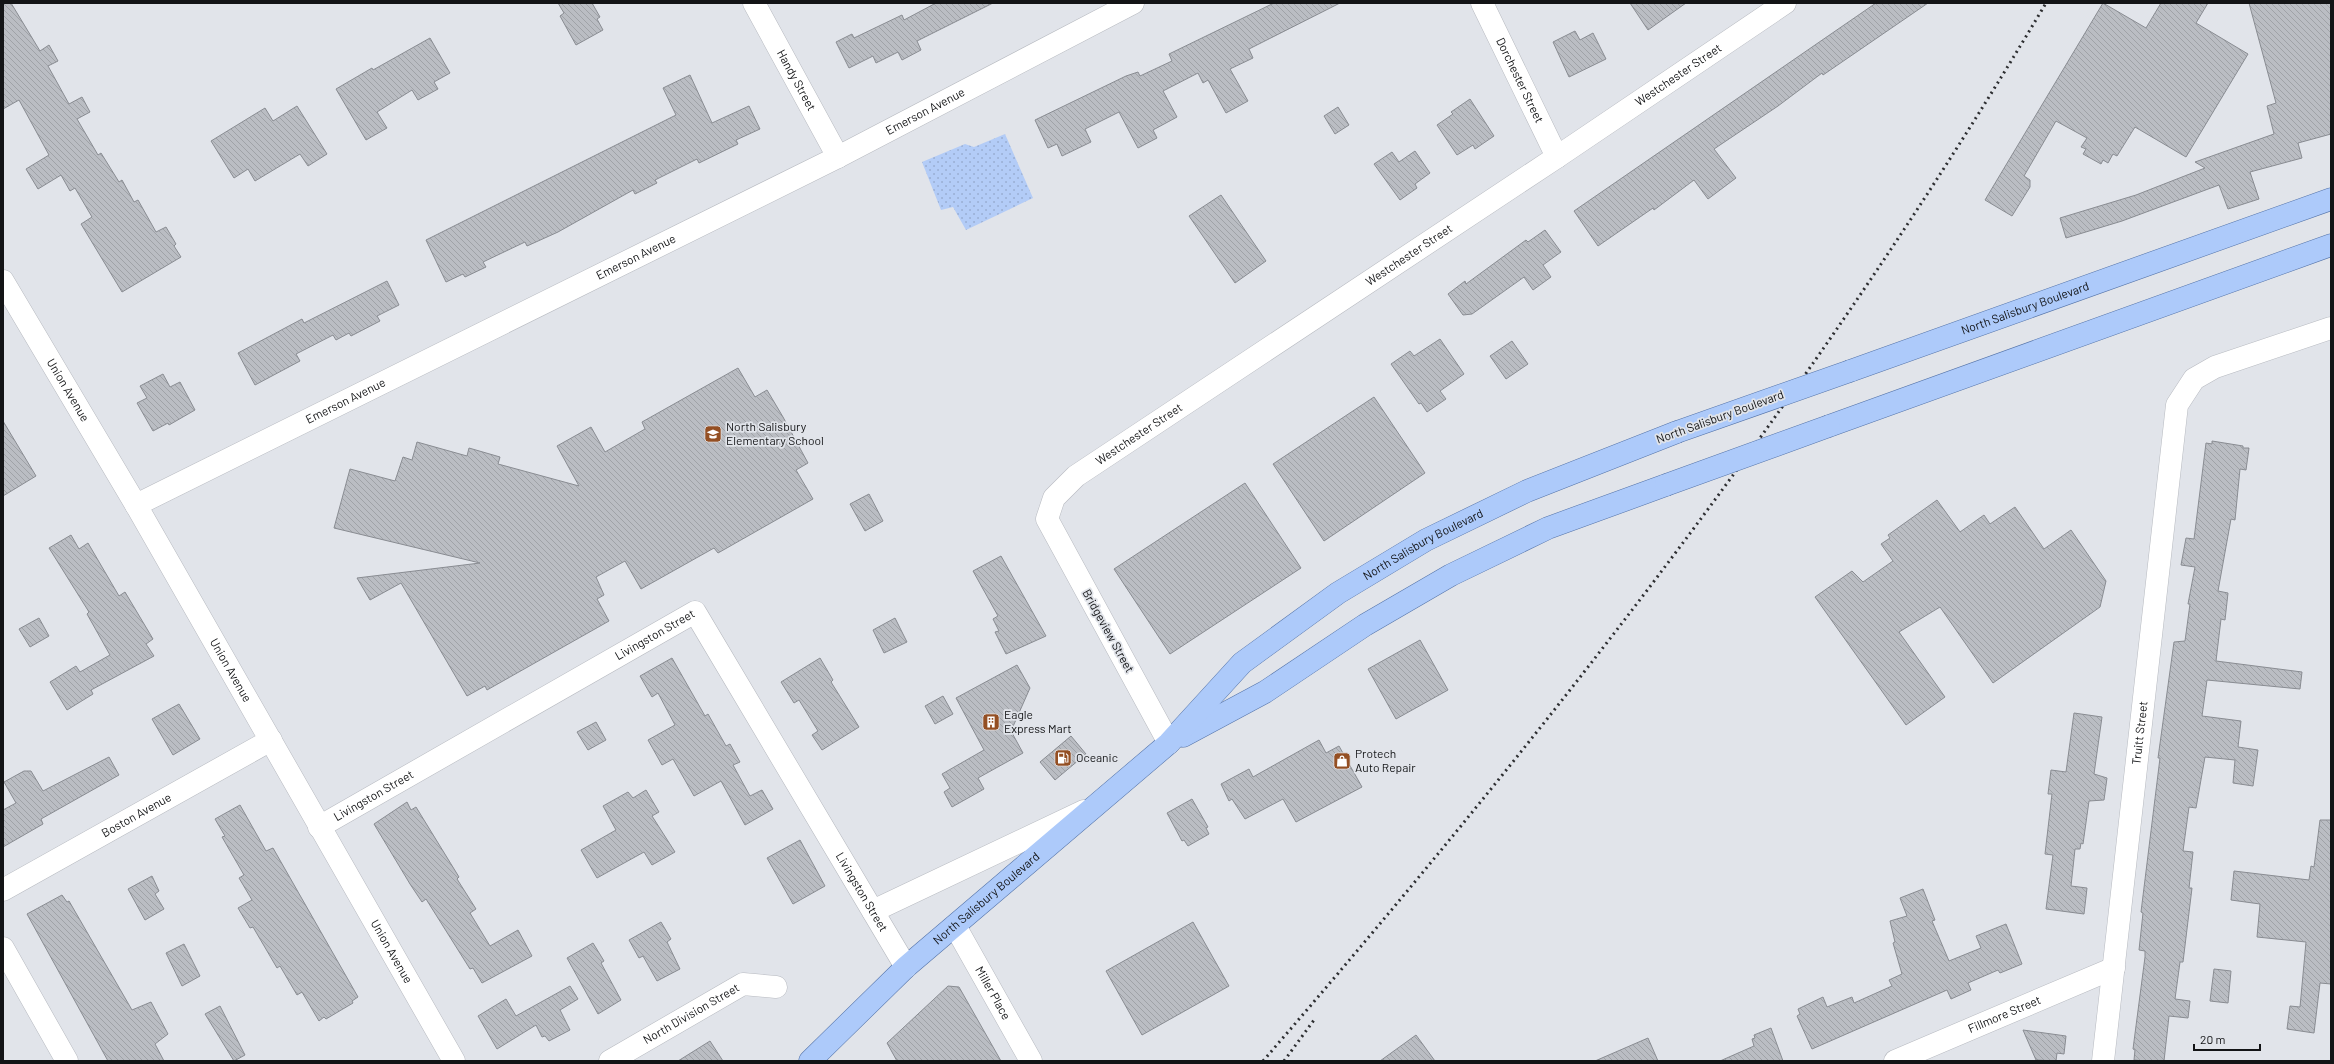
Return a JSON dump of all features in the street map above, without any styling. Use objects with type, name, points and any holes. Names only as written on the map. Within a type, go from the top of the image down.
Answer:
[{"type":"main road","name":"North Salisbury Boulevard","points":[[810,1061],[906,967],[1169,743],[1242,663],[1338,592],[1426,540],[1527,490],[1678,432],[2331,199]]},
{"type":"main road","name":"North Salisbury Boulevard","points":[[1169,743],[1265,692],[1365,625],[1451,575],[1548,528],[2331,245]]},
{"type":"street","name":"Handy Street","points":[[754,3],[838,157]]},
{"type":"street","name":"Emerson Avenue","points":[[136,505],[838,157],[1133,3]]},
{"type":"street","name":"Dorchester Street","points":[[1482,3],[1558,157]]},
{"type":"street","name":"Westchester Street","points":[[1047,518],[1054,498],[1076,476],[1558,157],[1785,3]]},
{"type":"street","name":"Union Avenue","points":[[3,281],[136,505],[271,740],[319,827],[410,980],[454,1061]]},
{"type":"street","name":"Truitt Street","points":[[2103,1061],[2177,405],[2194,379],[2215,367],[2331,328]]},
{"type":"street","name":"Bridgeview Street","points":[[1047,518],[1169,743]]},
{"type":"street","name":"Livingston Street","points":[[319,827],[695,612],[906,967]]},
{"type":"street","name":"Boston Avenue","points":[[3,890],[271,740]]},
{"type":"street","points":[[873,911],[1098,804]]},
{"type":"street","name":"Miller Place","points":[[955,926],[1031,1061]]},
{"type":"street","points":[[3,948],[67,1061]]},
{"type":"street","name":"Fillmore Street","points":[[1895,1061],[2114,968]]},
{"type":"street","name":"North Division Street","points":[[610,1061],[743,984],[776,987]]},
{"type":"shaded area","points":[[1005,134],[1033,198],[966,230],[953,207],[941,210],[922,162],[965,144],[974,147]]},
{"type":"building","points":[[3,3],[11,3],[40,51],[49,45],[58,61],[48,66],[69,104],[82,97],[90,112],[77,119],[98,155],[101,153],[119,182],[122,180],[134,202],[138,200],[156,232],[166,227],[176,244],[174,246],[181,257],[122,292],[81,224],[92,217],[75,188],[70,191],[61,175],[38,189],[26,169],[49,155],[19,100],[3,109]]},
{"type":"building","points":[[558,3],[592,3],[600,17],[597,19],[603,30],[576,45],[560,16],[564,13]]},
{"type":"building","points":[[936,3],[993,3],[917,41],[921,50],[902,60],[898,52],[876,63],[873,56],[849,68],[836,42],[852,34],[854,38],[902,15],[904,20]]},
{"type":"building","points":[[1274,3],[1340,3],[1249,49],[1253,58],[1230,69],[1248,101],[1226,113],[1208,80],[1203,83],[1198,73],[1163,91],[1177,117],[1153,130],[1157,138],[1138,148],[1119,112],[1085,129],[1091,142],[1062,156],[1057,144],[1048,148],[1035,120],[1126,76],[1138,72],[1140,76],[1172,61],[1169,54]]},
{"type":"building","points":[[1630,3],[1686,3],[1648,30]]},
{"type":"building","points":[[1876,3],[1928,3],[1823,75],[1822,73],[1778,106],[1714,149],[1736,178],[1708,199],[1694,180],[1654,210],[1653,208],[1598,246],[1574,211]]},
{"type":"building","points":[[2103,3],[2146,28],[2161,3],[2208,3],[2196,23],[2248,54],[2186,157],[2135,127],[2117,156],[2113,154],[2108,163],[2103,160],[2101,164],[2083,154],[2086,149],[2081,147],[2087,138],[2056,121],[2024,176],[2030,180],[2030,187],[2012,216],[1985,200]]},
{"type":"building","points":[[2249,3],[2331,3],[2331,134],[2298,143],[2302,158],[2250,172],[2259,199],[2228,209],[2219,185],[2122,221],[2066,238],[2060,218],[2136,195],[2205,168],[2195,162],[2274,134],[2267,106],[2276,103]]},
{"type":"building","points":[[1575,31],[1580,40],[1593,33],[1606,59],[1569,77],[1553,42]]},
{"type":"building","points":[[430,38],[450,73],[434,82],[438,89],[418,100],[412,90],[377,112],[387,128],[366,140],[336,89],[372,68],[373,70]]},
{"type":"building","points":[[690,75],[712,123],[749,106],[760,129],[736,140],[738,144],[699,163],[697,159],[655,180],[657,183],[635,194],[633,190],[558,232],[527,246],[525,242],[483,262],[486,267],[465,277],[463,274],[446,282],[426,240],[676,115],[663,88]]},
{"type":"building","points":[[1470,99],[1494,136],[1475,149],[1473,145],[1457,155],[1437,125],[1453,114],[1451,112]]},
{"type":"building","points":[[297,106],[327,154],[308,166],[300,154],[255,181],[248,169],[234,178],[211,141],[265,108],[273,121]]},
{"type":"building","points":[[1338,107],[1349,125],[1335,134],[1324,116]]},
{"type":"building","points":[[1415,151],[1430,173],[1415,184],[1417,188],[1400,200],[1374,164],[1392,152],[1399,162]]},
{"type":"building","points":[[1221,195],[1266,261],[1235,283],[1189,216]]},
{"type":"building","points":[[1545,230],[1561,252],[1543,265],[1551,277],[1533,290],[1524,277],[1472,314],[1463,315],[1448,294],[1465,281],[1466,284],[1526,240],[1528,242]]},
{"type":"building","points":[[387,281],[399,305],[377,316],[380,321],[351,336],[349,333],[336,340],[333,335],[296,354],[300,361],[255,385],[238,353],[302,319],[304,323]]},
{"type":"building","points":[[1440,339],[1464,374],[1440,391],[1446,399],[1427,412],[1421,403],[1419,404],[1391,364],[1410,351],[1414,356]]},
{"type":"building","points":[[1512,341],[1528,364],[1506,379],[1490,356]]},
{"type":"building","points":[[738,368],[755,397],[767,390],[783,417],[808,463],[796,470],[813,499],[718,553],[714,548],[641,589],[625,561],[596,577],[604,595],[597,599],[609,621],[487,690],[485,686],[467,696],[401,583],[370,600],[357,578],[480,563],[334,528],[350,469],[395,481],[403,457],[412,460],[417,442],[467,456],[469,448],[500,457],[498,464],[579,486],[557,446],[591,427],[605,452],[645,429],[642,422]]},
{"type":"building","points":[[163,374],[170,387],[180,382],[195,410],[169,425],[168,423],[153,431],[137,403],[147,398],[140,386]]},
{"type":"building","points":[[1374,397],[1425,473],[1324,541],[1273,464]]},
{"type":"building","points":[[3,421],[36,476],[3,496]]},
{"type":"building","points":[[2212,441],[2249,448],[2246,470],[2240,469],[2235,520],[2231,519],[2218,591],[2228,593],[2225,620],[2221,619],[2216,661],[2302,672],[2300,689],[2207,680],[2202,716],[2241,721],[2238,747],[2258,750],[2253,786],[2233,783],[2235,760],[2205,757],[2196,808],[2189,807],[2183,851],[2193,852],[2189,888],[2192,888],[2183,962],[2180,962],[2175,999],[2190,1001],[2188,1018],[2169,1016],[2164,1061],[2134,1060],[2135,1050],[2133,1049],[2145,957],[2145,951],[2139,950],[2143,913],[2141,912],[2160,758],[2158,758],[2174,642],[2185,641],[2190,604],[2188,604],[2195,567],[2181,565],[2186,538],[2194,539],[2206,443],[2212,444]]},
{"type":"building","points":[[1245,483],[1301,568],[1170,654],[1114,569]]},
{"type":"building","points":[[869,494],[883,521],[865,531],[850,504]]},
{"type":"building","points":[[1937,500],[1960,532],[1984,515],[1990,524],[2015,507],[2044,549],[2071,530],[2106,581],[2100,607],[1993,683],[1940,607],[1899,632],[1945,697],[1906,725],[1815,597],[1852,571],[1863,582],[1893,561],[1881,544],[1890,538],[1888,535]]},
{"type":"building","points":[[71,535],[79,549],[88,543],[119,596],[125,592],[153,639],[146,644],[154,656],[91,690],[93,694],[67,710],[50,682],[76,666],[80,672],[110,655],[87,614],[89,612],[49,548]]},
{"type":"building","points":[[1001,556],[1046,636],[1006,654],[995,632],[999,631],[993,619],[998,616],[973,571]]},
{"type":"building","points":[[39,618],[49,636],[30,647],[19,629]]},
{"type":"building","points":[[895,618],[907,642],[884,653],[873,630]]},
{"type":"building","points":[[1420,640],[1448,690],[1396,719],[1368,669]]},
{"type":"building","points":[[672,658],[705,716],[708,714],[726,746],[730,744],[740,762],[733,765],[750,796],[762,790],[773,809],[745,825],[721,781],[694,796],[673,759],[662,765],[648,740],[675,725],[658,693],[652,697],[640,676]]},
{"type":"building","points":[[820,658],[833,680],[831,682],[859,727],[822,750],[812,735],[818,731],[799,700],[794,703],[781,682]]},
{"type":"building","name":"Eagle Express Mart","points":[[1017,665],[1030,688],[1011,731],[1023,753],[978,778],[984,789],[952,807],[944,792],[950,788],[942,774],[984,750],[956,698]]},
{"type":"building","points":[[943,696],[953,714],[935,724],[925,706]]},
{"type":"building","points":[[179,704],[200,739],[173,755],[152,719]]},
{"type":"building","points":[[2074,713],[2102,717],[2094,774],[2107,778],[2104,800],[2089,801],[2083,844],[2081,843],[2080,849],[2075,849],[2071,886],[2087,888],[2084,914],[2046,909],[2053,855],[2045,854],[2052,794],[2048,794],[2051,770],[2066,772]]},
{"type":"building","points":[[596,722],[606,740],[588,750],[577,732]]},
{"type":"building","name":"Oceanic","points":[[1071,736],[1086,754],[1055,780],[1040,762]]},
{"type":"building","points":[[1319,740],[1326,753],[1339,746],[1362,787],[1296,822],[1283,799],[1245,819],[1232,799],[1229,801],[1221,784],[1249,769],[1253,777]]},
{"type":"building","points":[[109,757],[119,775],[41,819],[43,824],[3,847],[3,810],[16,803],[4,782],[24,771],[31,771],[43,791]]},
{"type":"building","points":[[646,790],[659,812],[652,816],[675,852],[652,865],[644,852],[597,878],[581,850],[616,830],[603,806],[628,792],[633,798]]},
{"type":"building","points":[[1192,799],[1208,827],[1206,828],[1209,834],[1188,846],[1184,840],[1182,841],[1167,813]]},
{"type":"building","points":[[407,802],[411,810],[416,807],[459,877],[457,879],[476,909],[470,913],[490,946],[518,930],[532,956],[482,983],[473,968],[470,969],[426,899],[422,902],[410,884],[374,824]]},
{"type":"building","points":[[240,805],[266,851],[273,848],[358,997],[352,1001],[353,1003],[326,1019],[324,1017],[319,1021],[302,992],[297,995],[280,966],[277,968],[253,927],[250,928],[238,908],[252,900],[239,878],[244,875],[222,837],[225,836],[215,819]]},
{"type":"building","points":[[2320,820],[2331,820],[2331,984],[2320,983],[2314,1033],[2287,1029],[2290,1006],[2300,1007],[2306,942],[2257,937],[2260,904],[2231,900],[2234,871],[2309,880],[2311,866],[2314,867]]},
{"type":"building","points":[[800,840],[825,886],[793,904],[767,858]]},
{"type":"building","points":[[152,876],[159,891],[155,894],[164,909],[145,920],[128,889]]},
{"type":"building","points":[[1923,889],[1935,920],[1932,921],[1949,961],[1981,948],[1976,936],[2006,924],[2022,964],[2000,973],[1998,970],[1968,983],[1971,990],[1951,999],[1947,990],[1812,1049],[1797,1016],[1800,1014],[1798,1009],[1823,997],[1827,1007],[1852,997],[1854,1003],[1892,986],[1889,980],[1902,974],[1893,943],[1895,942],[1890,921],[1907,916],[1900,898]]},
{"type":"building","points":[[62,895],[67,902],[69,901],[132,1010],[151,1002],[168,1034],[155,1044],[164,1061],[108,1061],[27,914]]},
{"type":"building","points":[[661,922],[671,939],[667,942],[680,969],[657,981],[643,956],[639,958],[629,940]]},
{"type":"building","points":[[1193,922],[1229,986],[1142,1035],[1106,971]]},
{"type":"building","points":[[593,943],[604,961],[601,963],[621,1000],[598,1014],[567,958]]},
{"type":"building","points":[[184,944],[200,976],[182,986],[166,953]]},
{"type":"building","points":[[2214,969],[2231,971],[2228,1003],[2210,1001]]},
{"type":"building","points":[[570,986],[578,999],[560,1010],[570,1030],[549,1041],[545,1036],[542,1037],[536,1025],[497,1049],[478,1016],[506,999],[516,1016]]},
{"type":"building","points":[[948,986],[959,987],[1001,1061],[897,1061],[887,1043]]},
{"type":"building","points":[[220,1006],[245,1055],[234,1061],[205,1014]]},
{"type":"building","points":[[1771,1028],[1783,1061],[1720,1061],[1754,1046],[1752,1039],[1755,1038],[1754,1035]]},
{"type":"building","points":[[2023,1030],[2066,1036],[2064,1054],[2057,1053],[2056,1061],[2036,1060]]},
{"type":"building","points":[[1416,1035],[1435,1061],[1380,1061]]},
{"type":"building","points":[[1648,1038],[1658,1061],[1595,1061]]},
{"type":"building","points":[[710,1041],[723,1061],[678,1061]]},
{"type":"railway","points":[[1263,1061],[1370,936],[1475,809],[1578,680],[1678,549],[1775,416],[1870,281],[1960,143],[2046,3]]},
{"type":"railway","points":[[1284,1061],[1314,1020]]},
{"type":"place","name":"North Salisbury Elementary School","points":[[713,434]]},
{"type":"place","name":"Eagle Express Mart","points":[[991,722]]},
{"type":"place","name":"Oceanic","points":[[1063,758]]},
{"type":"place","name":"Protech Auto Repair","points":[[1342,761]]}]
